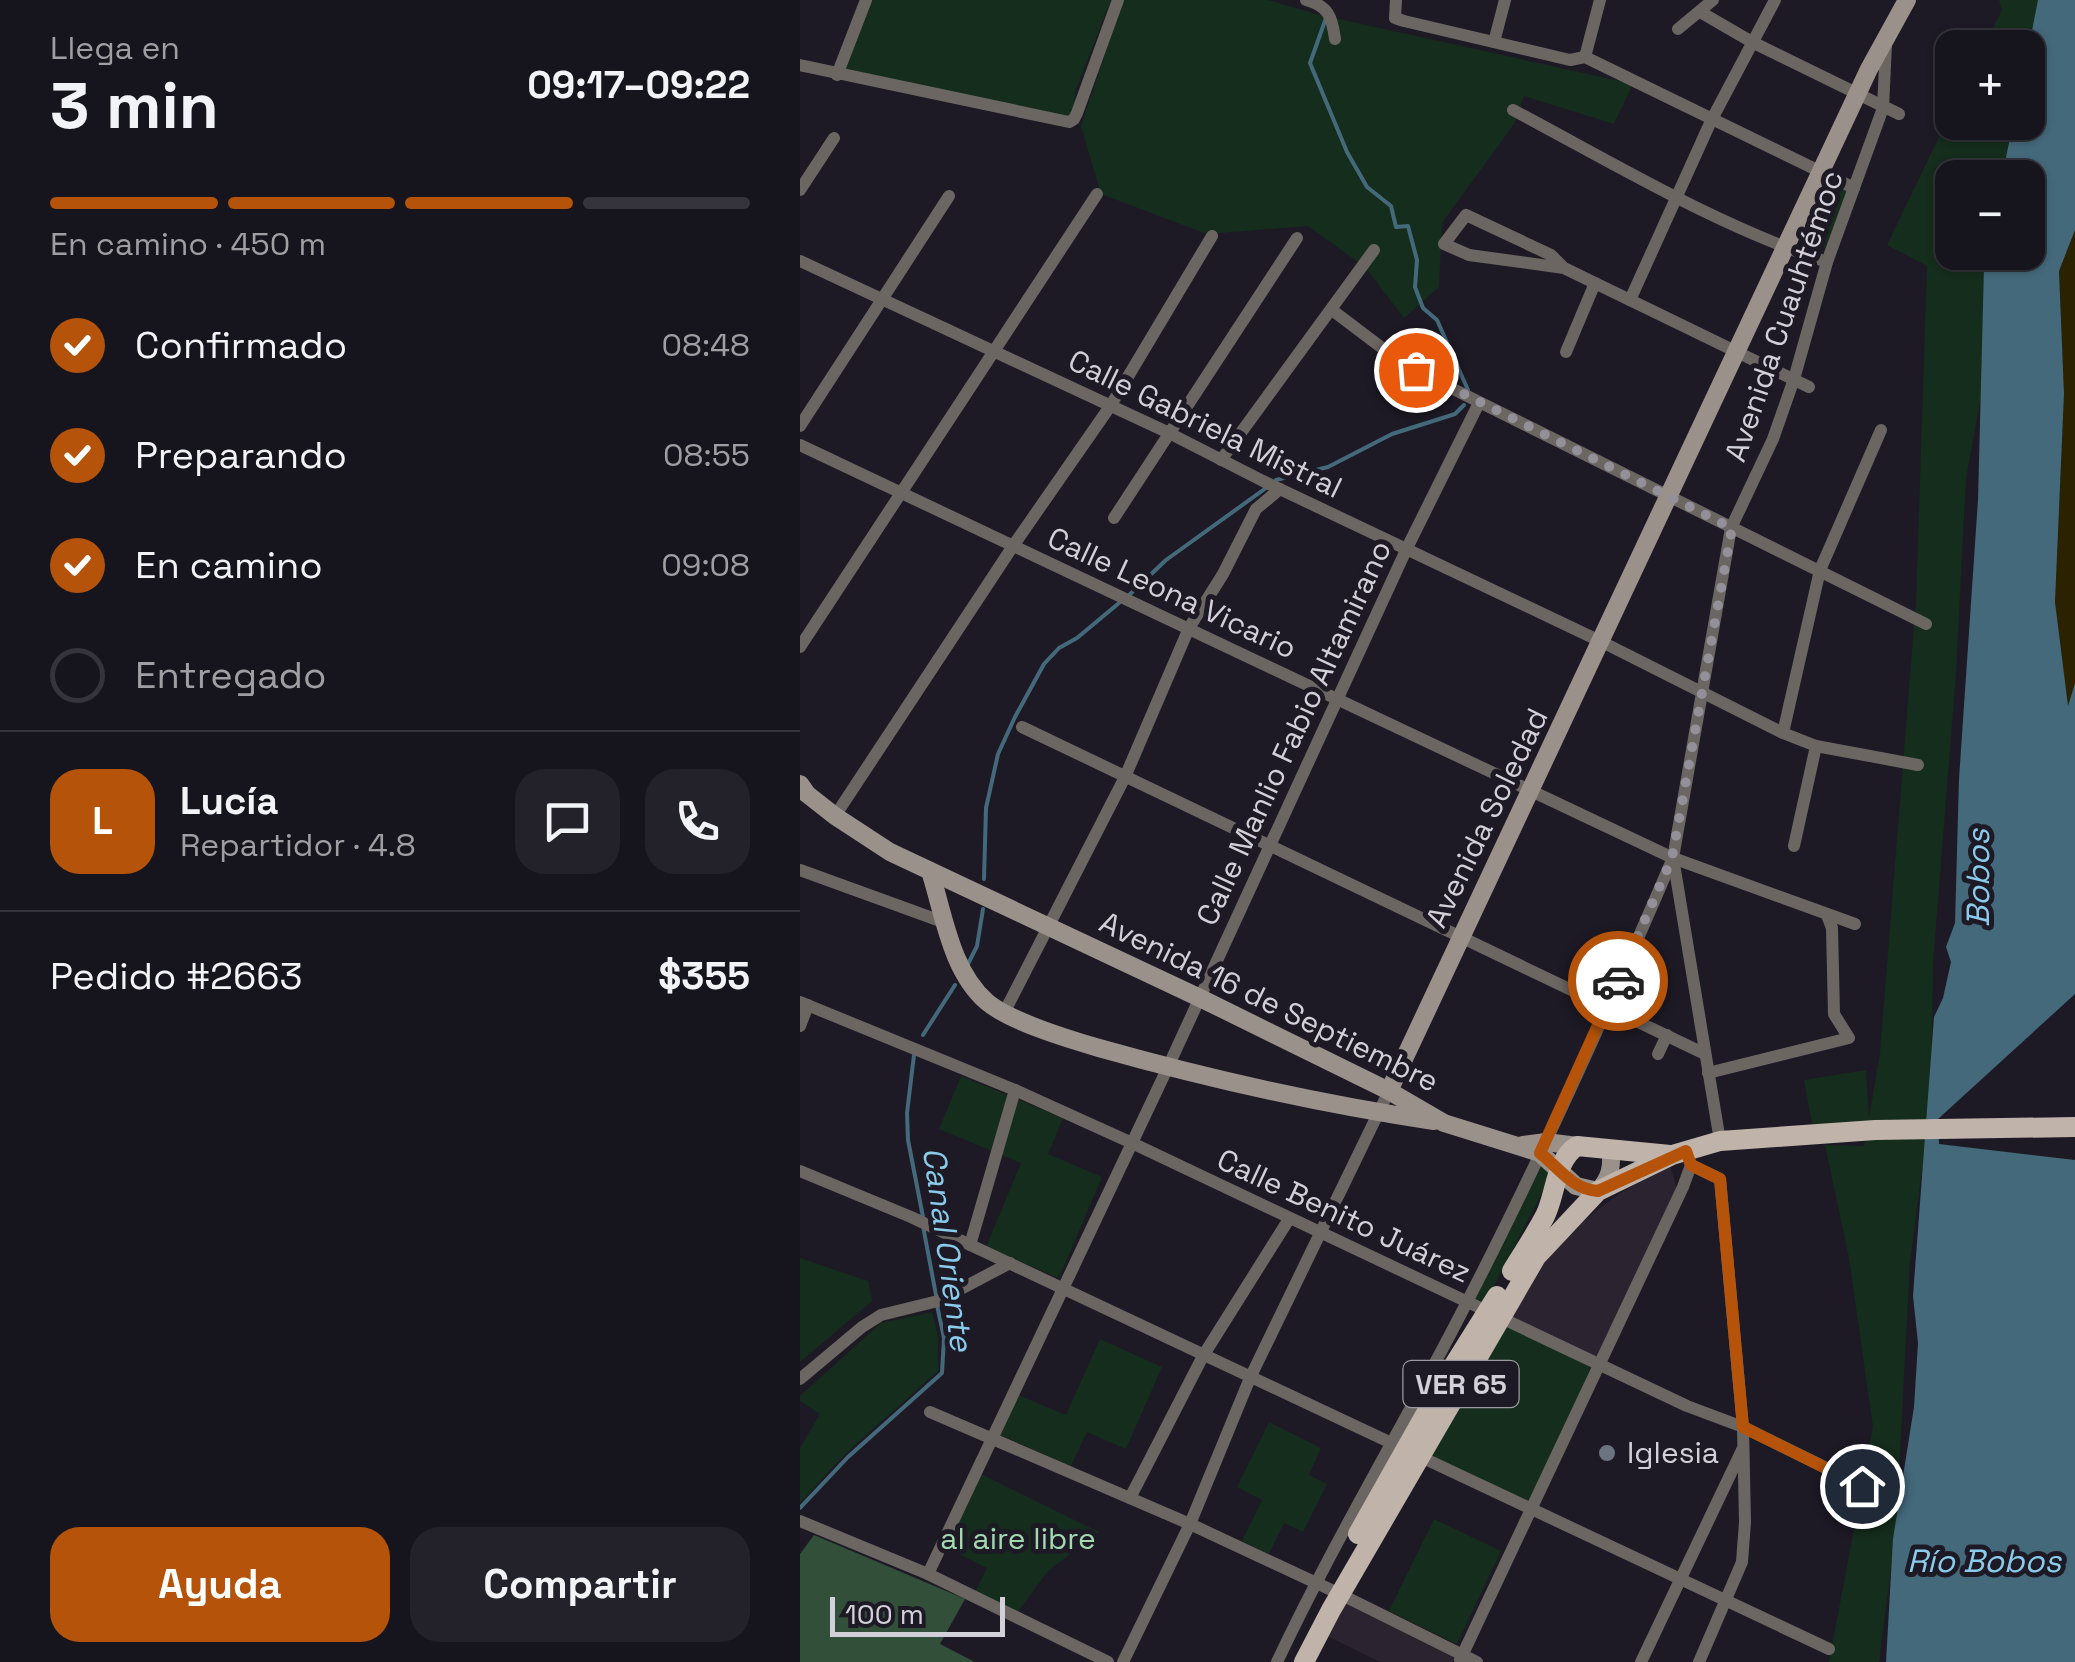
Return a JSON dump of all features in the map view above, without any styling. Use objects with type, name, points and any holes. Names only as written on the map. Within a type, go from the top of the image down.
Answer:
[{"type":"main road","name":"Avenida Soledad","points":[[1390,1091],[1602,642],[1667,495],[1857,95],[1907,0]]},
{"type":"main road","name":"Avenida 16 de Septiembre","points":[[800,784],[835,816],[890,852],[1200,998],[1390,1091],[1444,1122],[1522,1145],[1577,1146],[1683,1157]]},
{"type":"main road","points":[[930,871],[961,971],[988,1003],[1054,1035],[1168,1067],[1380,1113],[1444,1122]]},
{"type":"main road","name":"VER 65","points":[[1291,1662],[1404,1451],[1494,1313],[1565,1222],[1598,1191],[1720,1141],[1875,1130],[2075,1127]]},
{"type":"main road","name":"VER 65","points":[[1494,1313],[1546,1214],[1566,1156],[1577,1146]]},
{"type":"main road","name":"Avenida 16 de Septiembre","points":[[1543,1148],[1561,1170]]},
{"type":"main road","points":[[1561,1170],[1576,1186],[1598,1191],[1611,1167],[1610,1149]]},
{"type":"main road","name":"VER 65","points":[[1304,1662],[1328,1588]]},
{"type":"street","points":[[837,75],[866,0]]},
{"type":"street","points":[[800,65],[1068,122],[1074,119],[1118,0]]},
{"type":"street","points":[[1306,0],[1328,11],[1335,39]]},
{"type":"street","points":[[1396,0],[1396,18],[1570,60],[1585,58],[1854,188]]},
{"type":"street","points":[[1494,42],[1505,0]]},
{"type":"street","points":[[1585,58],[1600,0]]},
{"type":"street","points":[[1678,29],[1713,0]]},
{"type":"street","points":[[1630,300],[1711,121],[1775,0]]},
{"type":"street","points":[[1702,13],[1899,114]]},
{"type":"street","name":"Avenida Cuauhtémoc","points":[[1720,1141],[1672,858],[1732,528],[1773,438],[1828,262],[1883,108],[1886,37]]},
{"type":"street","points":[[1513,110],[1676,196],[1786,248],[1828,262]]},
{"type":"street","points":[[800,190],[834,138]]},
{"type":"street","points":[[800,648],[1097,194]]},
{"type":"street","points":[[800,426],[949,196]]},
{"type":"street","points":[[1564,268],[1469,255],[1444,244],[1466,215],[1551,255],[1564,268],[1809,387]]},
{"type":"street","points":[[835,816],[1111,405],[1212,236]]},
{"type":"street","points":[[1114,518],[1297,238]]},
{"type":"street","points":[[1221,460],[1374,250]]},
{"type":"street","name":"Calle Gabriela Mistral","points":[[800,260],[1111,405],[1784,733],[1816,746],[1918,765]]},
{"type":"street","points":[[1566,352],[1594,283]]},
{"type":"street","points":[[1332,310],[1394,357],[1480,403],[1926,624]]},
{"type":"street","name":"Calle Manlio Fabio Altamirano","points":[[928,1574],[1064,1290],[1407,548],[1480,403]]},
{"type":"street","points":[[1784,733],[1820,570],[1881,430]]},
{"type":"street","name":"Calle Leona Vicario","points":[[800,445],[1672,858],[1855,924]]},
{"type":"street","points":[[1005,1011],[1125,777],[1189,628],[1224,574],[1256,509],[1280,489]]},
{"type":"street","points":[[1022,727],[1703,1054]]},
{"type":"street","points":[[1794,846],[1816,746]]},
{"type":"street","points":[[1404,1451],[1468,1301],[1543,1148],[1672,858]]},
{"type":"street","points":[[800,870],[946,923]]},
{"type":"street","points":[[1708,1073],[1849,1038],[1834,1014],[1832,928],[1826,916]]},
{"type":"street","points":[[800,1026],[804,1004]]},
{"type":"street","name":"Calle Benito Juárez","points":[[804,1004],[1015,1090],[1132,1143],[1862,1486]]},
{"type":"street","points":[[1658,1054],[1667,1036]]},
{"type":"street","points":[[970,1245],[1015,1090]]},
{"type":"street","name":"Avenida Soledad","points":[[1123,1662],[1190,1524],[1250,1378],[1318,1232],[1390,1091]]},
{"type":"street","points":[[1461,1659],[1600,1364],[1683,1157],[1720,1179],[1744,1448],[1742,1562],[1699,1662]]},
{"type":"street","points":[[800,1172],[911,1216],[1829,1649]]},
{"type":"street","points":[[1130,1498],[1202,1356],[1290,1219]]},
{"type":"street","points":[[800,1380],[881,1315],[931,1303],[1010,1264]]},
{"type":"street","points":[[930,1412],[1190,1524],[1328,1588],[1461,1659],[1477,1662]]},
{"type":"street","points":[[1641,1662],[1744,1448]]},
{"type":"street","points":[[800,1521],[928,1574],[1108,1662]]},
{"type":"street","points":[[1277,1662],[1328,1588]]},
{"type":"shaded area","points":[[1669,1162],[1677,1189],[1598,1358],[1504,1315],[1561,1238]]},
{"type":"shaded area","points":[[1342,1597],[1459,1656],[1457,1662],[1380,1662],[1321,1633]]},
{"type":"green space","points":[[870,0],[1111,0],[1075,92],[1075,121],[842,72]]},
{"type":"green space","points":[[1123,0],[1268,0],[1633,84],[1614,124],[1524,96],[1514,124],[1442,223],[1439,287],[1404,318],[1365,267],[1308,226],[1207,234],[1101,194],[1081,126]]},
{"type":"green space","points":[[1999,0],[2051,0],[2045,30],[1992,30],[2002,10]]},
{"type":"green space","points":[[1938,140],[2023,140],[2021,160],[1935,160],[1935,270],[2004,270],[1966,479],[1956,673],[1933,964],[1931,1100],[1910,1262],[1896,1530],[1879,1662],[1829,1662],[1873,1427],[1849,1258],[1825,1145],[1864,1146],[1868,1126],[1813,1128],[1804,1080],[1866,1070],[1869,1118],[1880,1053],[1916,601],[1927,266],[1887,245]]},
{"type":"green space","points":[[1823,180],[1849,190],[1825,248],[1799,234]]},
{"type":"green space","points":[[961,1076],[1063,1118],[1048,1154],[1102,1177],[1059,1278],[986,1247],[1021,1163],[939,1129]]},
{"type":"green space","points":[[1533,1161],[1553,1172],[1483,1307],[1469,1300]]},
{"type":"green space","points":[[800,1258],[868,1281],[872,1301],[800,1362]]},
{"type":"green space","points":[[932,1312],[938,1337],[938,1371],[847,1452],[800,1503],[800,1448],[820,1414],[800,1401],[800,1396],[881,1323]]},
{"type":"green space","points":[[1502,1320],[1593,1362],[1530,1509],[1424,1459]]},
{"type":"green space","name":"al aire libre","points":[[1100,1339],[1162,1367],[1126,1449],[1087,1432],[1071,1466],[1000,1435],[1018,1395],[1066,1415]]},
{"type":"green space","points":[[1269,1422],[1321,1448],[1309,1475],[1327,1484],[1303,1532],[1284,1523],[1269,1554],[1242,1541],[1262,1500],[1237,1487]]},
{"type":"green space","name":"al aire libre","points":[[979,1473],[1099,1532],[1048,1571],[1017,1613],[975,1592],[987,1568],[943,1546]]},
{"type":"green space","points":[[1434,1519],[1501,1551],[1457,1644],[1389,1611]]},
{"type":"green space","points":[[814,1535],[965,1599],[940,1644],[975,1662],[800,1662],[800,1554]]},
{"type":"sand","points":[[2075,230],[2075,683],[2067,709],[2055,602],[2064,394],[2059,271]]},
{"type":"water","name":"Río Bobos","points":[[2038,0],[2075,0],[2075,230],[2059,271],[2064,394],[2055,602],[2068,706],[2075,683],[2075,1662],[1886,1662],[1893,1539],[1914,1407],[1918,1343],[1913,1296],[1934,1017],[1943,998],[1951,962],[1946,947],[1955,923],[1959,779],[1978,500],[1984,270],[2045,270],[2045,160],[2005,160],[2010,140],[2045,140],[2045,30],[2032,30]]},
{"type":"pier","points":[[2075,994],[2075,1160],[1939,1144],[1938,1119]]},
{"type":"waterway","name":"Canal Oriente","points":[[1326,18],[1310,63],[1347,152],[1367,187],[1391,206],[1396,227],[1408,226],[1417,260],[1415,287],[1423,308],[1437,320],[1468,390]]},
{"type":"waterway","name":"Canal Oriente","points":[[1276,480],[1328,467],[1392,434],[1455,414],[1464,405]]},
{"type":"waterway","name":"Canal Oriente","points":[[1127,597],[1166,560],[1266,488]]},
{"type":"waterway","name":"Canal Oriente","points":[[984,879],[986,808],[998,754],[1015,717],[1044,664],[1119,603]]},
{"type":"waterway","name":"Canal Oriente","points":[[968,964],[977,946],[983,909]]},
{"type":"waterway","name":"Canal Oriente","points":[[923,1035],[955,985]]},
{"type":"waterway","name":"Canal Oriente","points":[[914,1055],[908,1140],[923,1217]]},
{"type":"waterway","name":"Canal Oriente","points":[[923,1226],[936,1295]]},
{"type":"waterway","name":"Canal Oriente","points":[[800,1508],[848,1457],[942,1373],[944,1338],[937,1305]]},
{"type":"way so far","points":[[1416,370],[1732,528],[1672,858],[1618,981]]},
{"type":"place","name":"Iglesia","points":[[1607,1453]]},
{"type":"route","points":[[1618,981],[1540,1153],[1576,1186],[1587,1190],[1598,1191],[1686,1151],[1691,1165],[1720,1179],[1743,1427],[1862,1486]]},
{"type":"water label","name":"Bobos","points":[[1978,878]]}]
